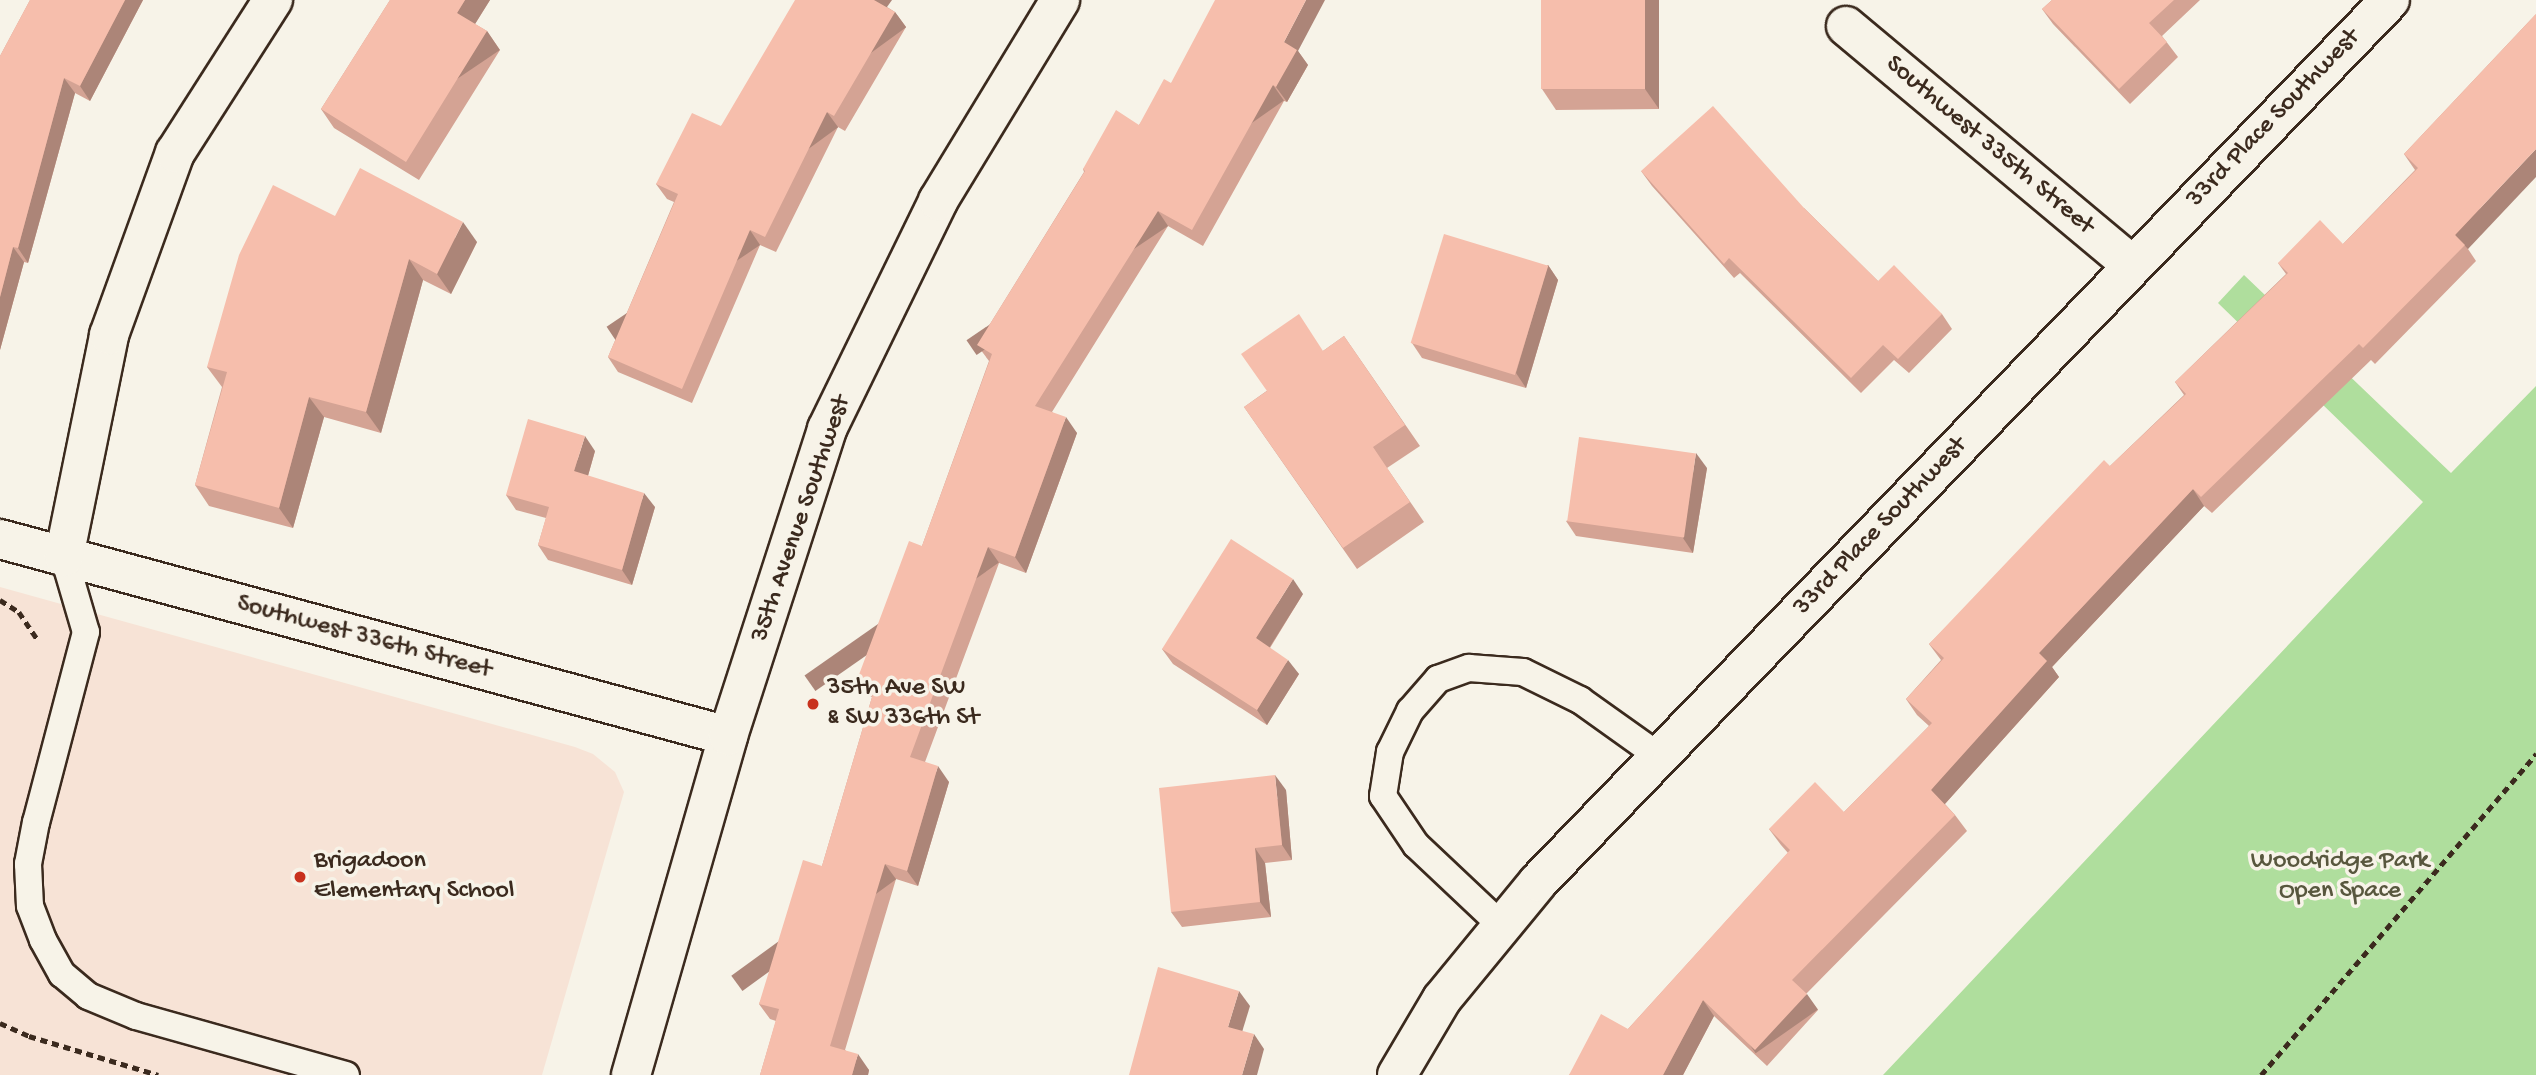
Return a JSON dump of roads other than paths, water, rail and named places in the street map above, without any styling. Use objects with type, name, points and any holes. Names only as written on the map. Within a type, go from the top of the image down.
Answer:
[{"type":"street","points":[[64,557],[109,335],[175,153],[273,0]]},
{"type":"street","name":"35th Avenue Southwest","points":[[631,1075],[728,736],[827,429],[938,201],[1060,0]]},
{"type":"street","name":"33rd Place Southwest","points":[[1398,1075],[1442,999],[1538,882],[2390,0]]},
{"type":"street","name":"Southwest 335th Street","points":[[1846,26],[2132,265]]},
{"type":"street","name":"Southwest 336th Street","points":[[0,539],[728,736]]},
{"type":"lane","points":[[64,557],[86,632],[36,822],[28,864],[30,906],[43,940],[62,974],[88,996],[136,1016],[346,1075]]},
{"type":"lane","points":[[1502,926],[1416,845],[1383,796],[1390,752],[1409,711],[1438,679],[1469,668],[1522,672],[1580,700],[1660,757]]},
{"type":"place","name":"35th Ave SW & SW 336th St","points":[[813,704]]},
{"type":"place","name":"Brigadoon Elementary School","points":[[300,877]]},
{"type":"park label","name":"Woodridge Park Open Space","points":[[2340,877]]}]
